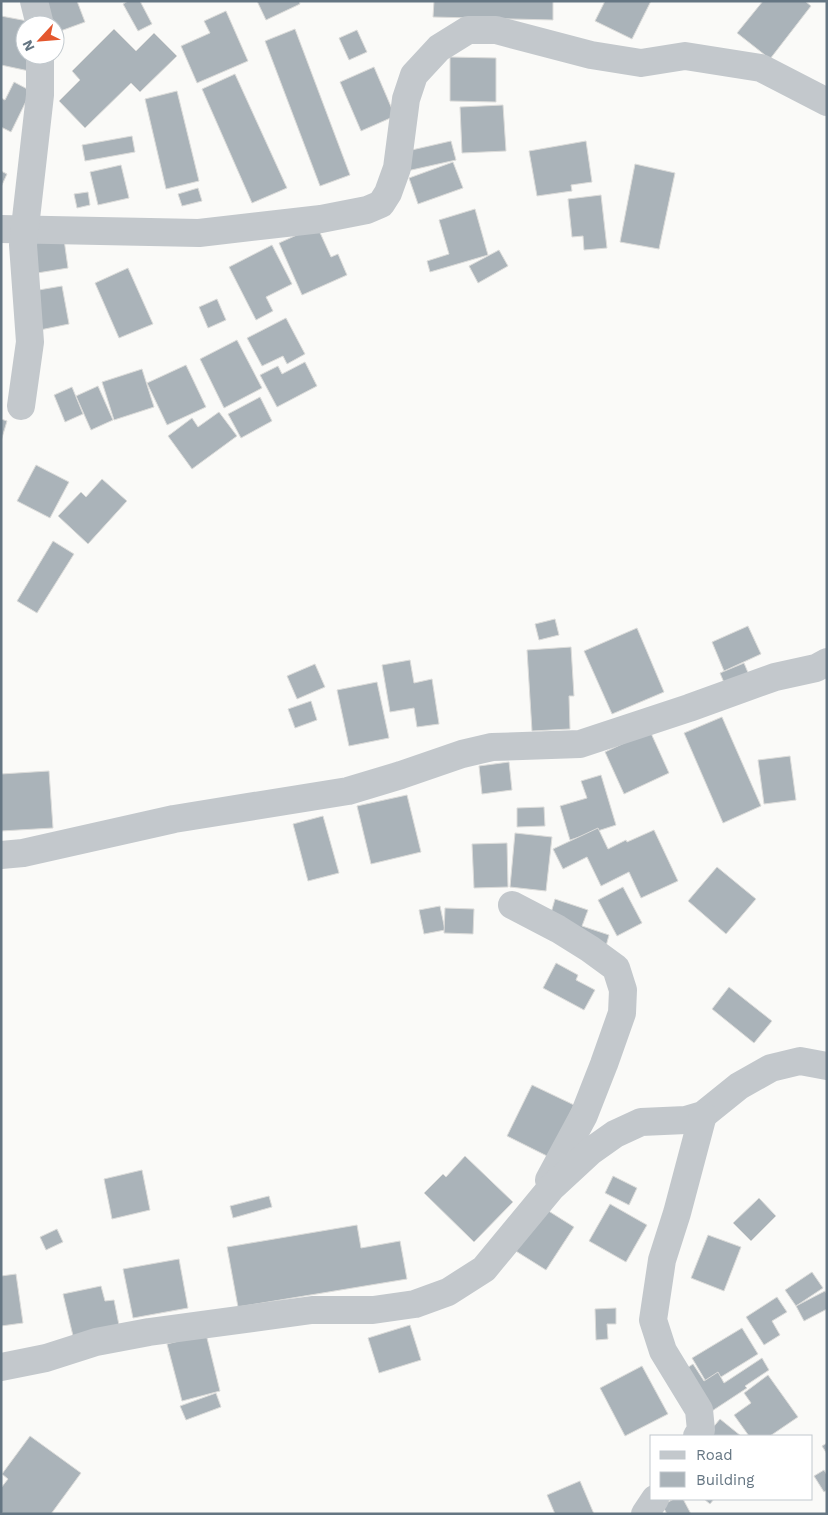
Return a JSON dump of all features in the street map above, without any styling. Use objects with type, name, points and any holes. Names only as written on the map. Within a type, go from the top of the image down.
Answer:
[{"type":"street","points":[[34,1],[38,15]]},
{"type":"street","points":[[13,229],[199,233],[321,219],[367,210],[381,204],[388,193],[397,168],[406,99],[414,74],[439,48],[468,30],[496,30],[591,55],[641,63],[685,56],[761,68],[827,102]]},
{"type":"street","points":[[20,406],[30,342],[23,244],[13,229],[40,95],[40,65]]},
{"type":"street","points":[[1,854],[23,853],[174,819],[348,791],[462,754],[492,747],[580,744],[690,708],[775,677],[816,668],[827,662]]},
{"type":"street","points":[[512,906],[558,929],[616,968],[623,990],[622,1013],[584,1115],[535,1208]]},
{"type":"street","points":[[1,1367],[46,1358],[96,1342],[149,1332],[312,1310],[373,1310],[415,1304],[448,1292],[484,1269],[552,1188],[591,1151],[616,1134],[641,1122],[686,1120],[703,1115],[739,1086],[771,1068],[800,1061],[827,1066]]},
{"type":"street","points":[[698,1435],[700,1430],[699,1410],[663,1351],[653,1320],[662,1260],[677,1213],[703,1115]]},
{"type":"street","points":[[646,1514],[654,1500]]},
{"type":"building","points":[[41,1],[77,1],[85,22],[65,29],[65,15],[46,15]]},
{"type":"building","points":[[128,1],[140,1],[152,24],[138,31],[123,4]]},
{"type":"building","points":[[257,1],[299,1],[300,4],[266,20]]},
{"type":"building","points":[[434,1],[553,1],[553,20],[433,17]]},
{"type":"building","points":[[605,1],[651,1],[632,39],[595,21]]},
{"type":"building","points":[[763,1],[805,1],[811,6],[770,59],[737,33]]},
{"type":"building","points":[[226,11],[248,61],[197,83],[181,46],[210,33],[204,21]]},
{"type":"building","points":[[1,16],[15,19],[15,65],[30,65],[29,71],[1,65]]},
{"type":"building","points":[[114,29],[136,51],[154,33],[177,56],[140,92],[131,83],[85,128],[59,101],[80,80],[72,71]]},
{"type":"building","points":[[295,29],[350,175],[320,186],[265,41]]},
{"type":"building","points":[[357,30],[367,52],[349,60],[339,38]]},
{"type":"building","points":[[450,57],[496,58],[496,102],[450,101]]},
{"type":"building","points":[[374,67],[395,116],[361,131],[340,82]]},
{"type":"building","points":[[235,74],[287,188],[252,203],[202,89]]},
{"type":"building","points":[[14,82],[31,91],[11,132],[1,127],[1,98],[5,100]]},
{"type":"building","points":[[177,91],[199,181],[166,189],[145,99]]},
{"type":"building","points":[[503,105],[506,151],[462,153],[460,107]]},
{"type":"building","points":[[132,136],[135,152],[85,161],[82,145]]},
{"type":"building","points":[[451,141],[456,160],[407,171],[403,152]]},
{"type":"building","points":[[586,141],[592,182],[571,185],[572,191],[537,196],[529,151]]},
{"type":"building","points":[[453,162],[463,188],[418,204],[409,178]]},
{"type":"building","points":[[635,164],[675,173],[659,249],[620,242]]},
{"type":"building","points":[[121,165],[129,198],[98,205],[90,172]]},
{"type":"building","points":[[1,171],[7,174],[1,187]]},
{"type":"building","points":[[198,188],[202,201],[182,206],[178,194]]},
{"type":"building","points":[[88,192],[90,205],[77,208],[74,194]]},
{"type":"building","points":[[601,195],[607,248],[584,250],[583,236],[572,237],[568,199]]},
{"type":"building","points":[[475,209],[488,255],[430,272],[427,261],[449,254],[439,220]]},
{"type":"building","points":[[62,225],[68,268],[31,274],[25,230]]},
{"type":"building","points":[[317,226],[331,257],[338,254],[347,275],[302,295],[279,243]]},
{"type":"building","points":[[272,245],[292,284],[266,297],[273,311],[256,320],[229,267]]},
{"type":"building","points":[[499,250],[508,266],[478,283],[469,266]]},
{"type":"building","points":[[128,268],[153,324],[119,338],[95,283]]},
{"type":"building","points":[[62,286],[69,324],[35,331],[27,292]]},
{"type":"building","points":[[217,299],[226,320],[208,328],[199,307]]},
{"type":"building","points":[[286,318],[305,354],[287,364],[283,356],[262,366],[247,338]]},
{"type":"building","points":[[237,340],[262,388],[224,408],[200,359]]},
{"type":"building","points":[[305,362],[317,386],[277,407],[260,375],[278,366],[282,374]]},
{"type":"building","points":[[186,365],[206,407],[167,425],[147,383]]},
{"type":"building","points":[[142,369],[154,407],[114,420],[102,382]]},
{"type":"building","points":[[98,386],[113,420],[91,430],[76,396]]},
{"type":"building","points":[[72,387],[83,414],[65,422],[54,395]]},
{"type":"building","points":[[260,397],[272,421],[241,438],[228,414]]},
{"type":"building","points":[[219,412],[237,436],[192,469],[168,436],[192,418],[198,427]]},
{"type":"building","points":[[1,419],[7,421],[1,441]]},
{"type":"building","points":[[36,465],[69,482],[50,518],[17,501]]},
{"type":"building","points":[[102,479],[127,501],[88,544],[58,516],[81,492],[86,497]]},
{"type":"building","points":[[53,541],[74,554],[37,613],[17,601]]},
{"type":"building","points":[[555,619],[559,635],[539,640],[535,624]]},
{"type":"building","points":[[748,626],[761,654],[724,671],[712,642]]},
{"type":"building","points":[[637,628],[664,692],[612,714],[584,651]]},
{"type":"building","points":[[571,647],[574,696],[569,696],[570,729],[532,731],[527,650]]},
{"type":"building","points":[[410,660],[414,683],[432,679],[439,724],[417,727],[414,708],[390,712],[382,665]]},
{"type":"building","points":[[744,663],[749,675],[725,685],[720,673]]},
{"type":"building","points":[[315,664],[325,687],[297,699],[287,676]]},
{"type":"building","points":[[377,682],[389,738],[349,746],[337,690]]},
{"type":"building","points":[[311,701],[317,720],[295,728],[288,709]]},
{"type":"building","points":[[722,717],[761,806],[723,823],[684,733]]},
{"type":"building","points":[[650,731],[669,773],[624,794],[605,752]]},
{"type":"building","points":[[790,756],[796,800],[764,804],[758,760]]},
{"type":"building","points":[[509,762],[512,790],[482,794],[479,766]]},
{"type":"building","points":[[49,771],[53,828],[1,831],[1,774]]},
{"type":"building","points":[[601,775],[616,825],[570,840],[560,806],[587,798],[581,781]]},
{"type":"building","points":[[407,795],[421,852],[371,864],[357,806]]},
{"type":"building","points":[[544,807],[545,826],[517,827],[517,808]]},
{"type":"building","points":[[323,816],[339,873],[308,881],[293,824]]},
{"type":"building","points":[[598,828],[608,849],[654,830],[678,881],[641,898],[629,872],[601,886],[587,857],[563,869],[553,849]]},
{"type":"building","points":[[515,833],[552,837],[546,891],[510,887]]},
{"type":"building","points":[[507,843],[508,887],[474,888],[472,844]]},
{"type":"building","points":[[717,867],[756,899],[726,934],[688,901]]},
{"type":"building","points":[[623,887],[642,923],[617,936],[598,900]]},
{"type":"building","points":[[555,899],[588,910],[582,926],[609,935],[606,946],[547,927]]},
{"type":"building","points":[[440,906],[445,930],[424,934],[419,910]]},
{"type":"building","points":[[445,908],[474,909],[473,934],[444,933]]},
{"type":"building","points":[[556,963],[578,975],[576,980],[595,990],[584,1010],[543,988]]},
{"type":"building","points":[[729,987],[772,1021],[754,1043],[712,1009]]},
{"type":"building","points":[[532,1085],[574,1105],[549,1157],[507,1136]]},
{"type":"building","points":[[465,1156],[513,1202],[474,1242],[424,1193],[443,1174],[446,1177]]},
{"type":"building","points":[[142,1170],[150,1210],[112,1219],[104,1179]]},
{"type":"building","points":[[613,1176],[637,1188],[629,1205],[605,1193]]},
{"type":"building","points":[[269,1196],[272,1207],[233,1218],[230,1206]]},
{"type":"building","points":[[759,1198],[776,1216],[751,1241],[733,1223]]},
{"type":"building","points":[[610,1204],[647,1225],[626,1262],[589,1241]]},
{"type":"building","points":[[539,1205],[574,1227],[546,1270],[511,1248]]},
{"type":"building","points":[[357,1225],[361,1248],[400,1241],[407,1279],[238,1307],[227,1247]]},
{"type":"building","points":[[57,1229],[63,1242],[46,1250],[40,1237]]},
{"type":"building","points":[[708,1235],[741,1247],[724,1291],[691,1278]]},
{"type":"building","points":[[179,1259],[188,1308],[133,1318],[123,1269]]},
{"type":"building","points":[[812,1272],[823,1288],[796,1306],[785,1290]]},
{"type":"building","points":[[16,1274],[23,1323],[1,1326],[1,1276]]},
{"type":"building","points":[[101,1286],[105,1301],[114,1300],[120,1330],[74,1340],[63,1294]]},
{"type":"building","points":[[825,1291],[827,1294],[827,1309],[804,1321],[796,1306]]},
{"type":"building","points":[[777,1297],[787,1312],[772,1321],[780,1335],[764,1345],[746,1317]]},
{"type":"building","points":[[616,1308],[616,1324],[607,1324],[608,1339],[596,1340],[595,1309]]},
{"type":"building","points":[[410,1325],[421,1360],[379,1373],[368,1338]]},
{"type":"building","points":[[742,1328],[758,1354],[708,1385],[692,1358]]},
{"type":"building","points":[[206,1334],[220,1391],[182,1401],[167,1344]]},
{"type":"building","points":[[762,1358],[769,1370],[745,1386],[747,1388],[712,1411],[684,1370],[693,1364],[704,1381],[718,1372],[724,1383]]},
{"type":"building","points":[[642,1366],[668,1414],[625,1436],[600,1388]]},
{"type":"building","points":[[768,1375],[798,1417],[771,1435],[748,1435],[734,1415],[751,1403],[744,1393]]},
{"type":"building","points":[[216,1393],[221,1407],[186,1420],[180,1406]]},
{"type":"building","points":[[720,1419],[740,1435],[707,1435]]},
{"type":"building","points":[[30,1436],[81,1473],[51,1514],[4,1514],[1,1512],[1,1488],[8,1479],[2,1474]]},
{"type":"building","points":[[827,1443],[827,1454],[822,1446]]},
{"type":"building","points":[[824,1470],[827,1475],[827,1490],[824,1492],[814,1476]]},
{"type":"building","points":[[580,1481],[594,1514],[555,1514],[547,1495]]},
{"type":"building","points":[[672,1500],[684,1500],[691,1514],[667,1514],[662,1505]]},
{"type":"building","points":[[705,1500],[713,1500],[710,1504]]}]
